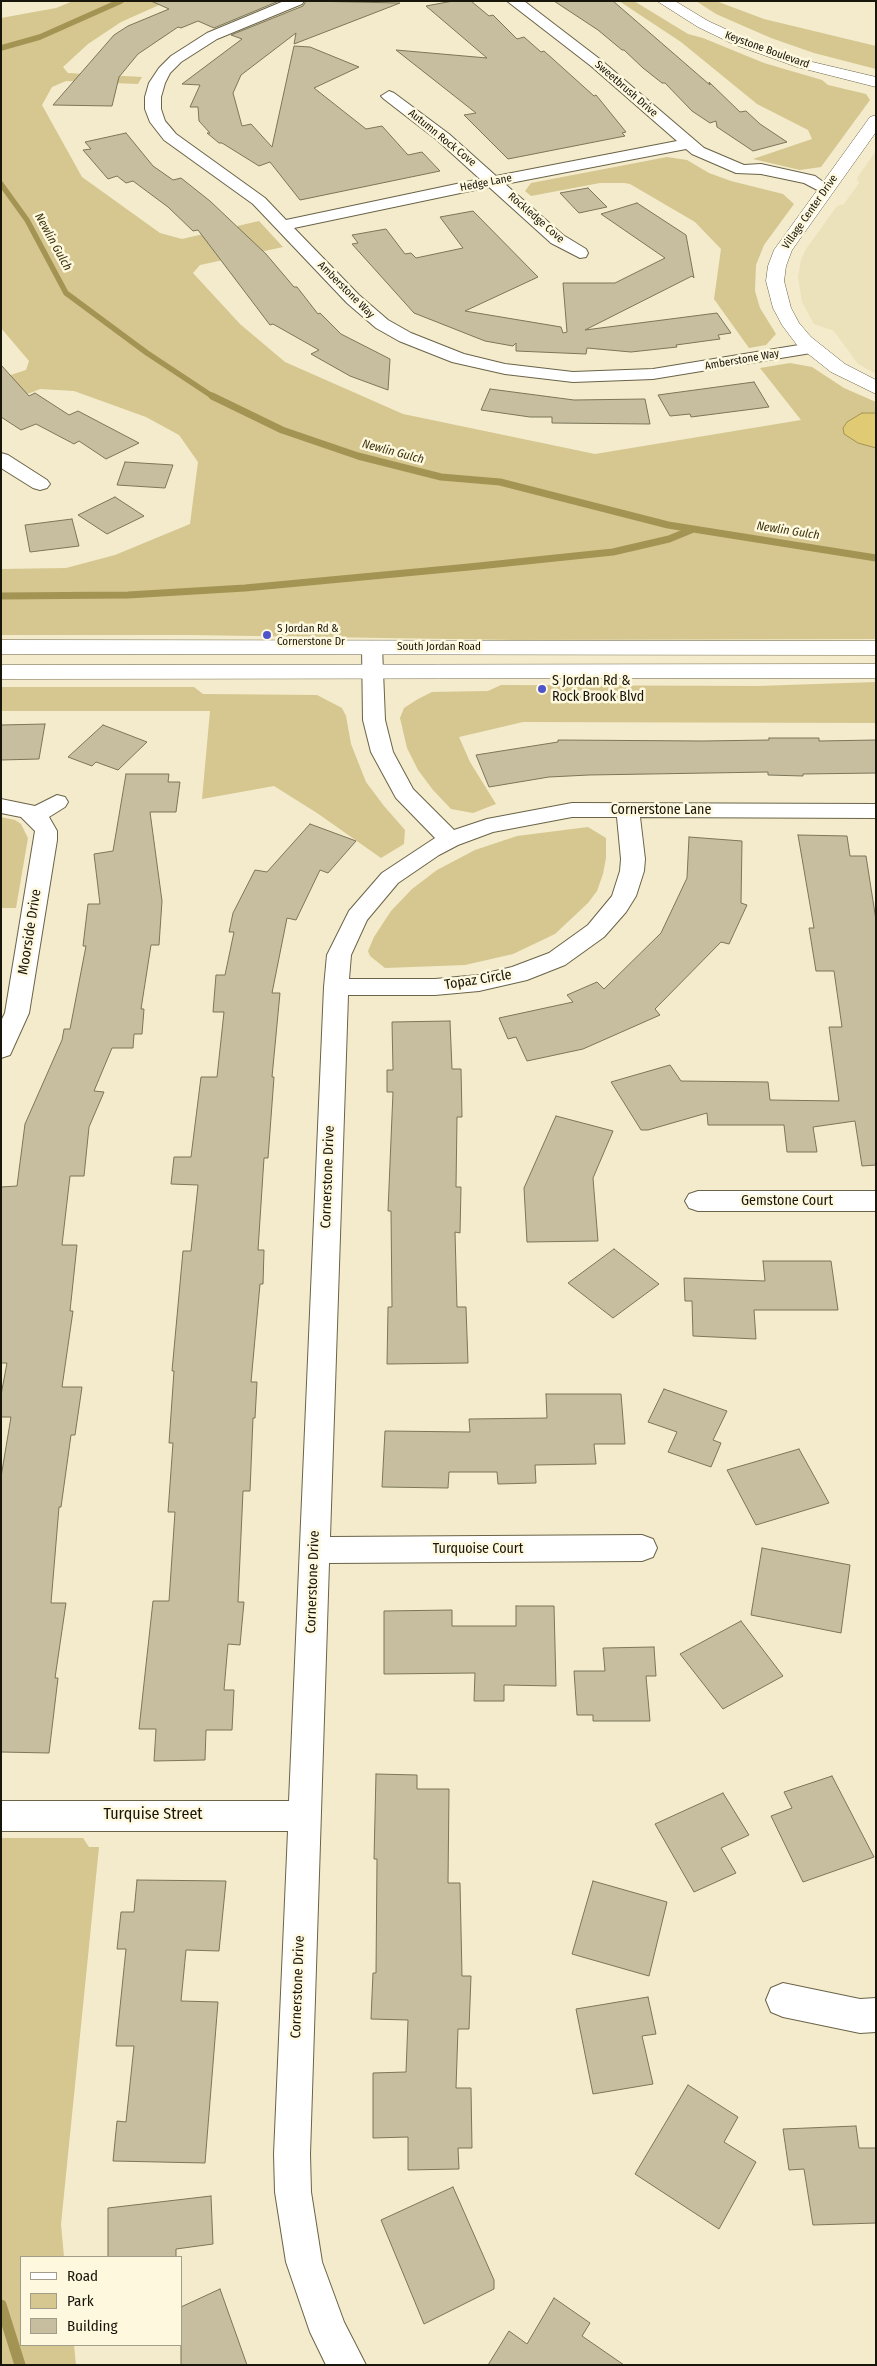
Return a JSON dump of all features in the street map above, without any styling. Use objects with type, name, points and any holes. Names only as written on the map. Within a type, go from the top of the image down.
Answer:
[{"type":"main road","name":"Keystone Boulevard","points":[[664,1],[702,24],[739,41],[803,64],[876,82]]},
{"type":"main road","name":"Village Center Drive","points":[[876,120],[783,250],[775,273],[776,290],[782,308],[791,325],[811,348],[838,368],[876,388]]},
{"type":"main road","name":"South Jordan Road","points":[[1,647],[876,648]]},
{"type":"main road","name":"South Jordan Road","points":[[1,672],[876,671]]},
{"type":"street","name":"Amberstone Way","points":[[298,1],[212,36],[176,58],[157,82],[153,96],[155,115],[170,137],[248,193],[284,225],[353,299],[382,324],[442,353],[490,366],[573,377],[635,376],[811,348]]},
{"type":"street","name":"Sweetbrush Drive","points":[[514,1],[596,63],[688,144],[706,156],[742,170],[750,180],[801,191],[825,189]]},
{"type":"street","name":"Autumn Rock Cove","points":[[389,96],[433,128],[494,181]]},
{"type":"street","name":"Hedge Lane","points":[[284,225],[494,181],[688,144]]},
{"type":"street","name":"Rockledge Cove","points":[[494,181],[557,239],[580,253]]},
{"type":"street","points":[[1,459],[40,484]]},
{"type":"street","points":[[372,647],[374,720],[376,735],[382,752],[404,792],[450,840]]},
{"type":"street","points":[[1,806],[20,808],[34,816],[57,802]]},
{"type":"street","name":"Cornerstone Lane","points":[[450,840],[487,826],[542,814],[572,810],[876,811]]},
{"type":"street","name":"Topaz Circle","points":[[336,987],[435,987],[479,983],[518,974],[557,959],[596,931],[618,906],[624,896],[632,871],[633,859],[628,810]]},
{"type":"street","name":"Moorside Drive","points":[[1,1049],[17,1013],[46,840],[46,831],[34,816]]},
{"type":"street","name":"Cornerstone Drive","points":[[347,2365],[329,2332],[312,2287],[302,2252],[293,2192],[304,1816],[336,987],[339,955],[357,917],[370,899],[390,878],[417,858],[450,840]]},
{"type":"street","name":"Gemstone Court","points":[[698,1201],[876,1201]]},
{"type":"street","name":"Turquoise Court","points":[[314,1550],[642,1548]]},
{"type":"street","name":"Turquise Street","points":[[1,1816],[304,1816]]},
{"type":"street","points":[[783,2000],[860,2016],[876,2015]]},
{"type":"shaded area","points":[[876,151],[876,374],[858,364],[834,331],[814,324],[802,302],[798,277],[801,260],[806,249],[837,206],[844,204],[859,183],[857,178]]},
{"type":"shaded area","points":[[862,413],[876,413],[876,448],[858,443],[844,434],[843,428],[847,422]]},
{"type":"green space","points":[[73,1],[168,1],[121,22],[88,44],[63,67],[68,73],[142,77],[138,84],[66,81],[52,87],[42,105],[82,177],[160,233],[182,239],[259,221],[283,247],[200,265],[193,273],[240,324],[285,362],[403,414],[595,454],[801,420],[760,368],[790,363],[812,367],[844,388],[876,402],[876,639],[514,640],[189,635],[1,635],[1,569],[66,568],[115,555],[190,524],[198,462],[179,435],[146,417],[74,391],[40,389],[1,405],[1,378],[26,370],[29,361],[1,328],[1,18],[56,8]]},
{"type":"green space","points":[[619,1],[634,1],[688,34],[703,38],[764,63],[822,80],[828,85],[866,94],[870,100],[821,167],[800,170],[753,159],[812,139],[808,130],[757,104],[681,42]]},
{"type":"green space","points":[[696,1],[716,1],[764,19],[876,46],[876,69],[814,53],[771,38],[716,14]]},
{"type":"green space","points":[[667,157],[687,160],[709,173],[731,181],[783,194],[794,204],[764,245],[756,265],[755,291],[760,308],[776,334],[766,345],[749,348],[714,299],[721,249],[695,222],[630,184],[600,183],[531,196],[525,191],[531,183]]},
{"type":"green space","points":[[876,682],[876,723],[523,722],[459,737],[470,762],[496,804],[473,813],[451,809],[433,790],[418,770],[407,748],[400,718],[404,708],[432,692],[488,691],[501,685],[758,686]]},
{"type":"green space","points":[[1,687],[194,687],[203,694],[317,695],[342,708],[346,716],[351,744],[366,782],[405,830],[404,844],[381,858],[317,813],[274,786],[202,799],[210,711],[1,711]]},
{"type":"green space","points":[[1,817],[15,820],[21,824],[28,838],[16,908],[1,908]]},
{"type":"green space","points":[[588,827],[606,838],[606,858],[603,874],[597,891],[588,903],[555,934],[513,954],[465,965],[385,968],[370,956],[368,951],[374,937],[391,911],[412,889],[437,870],[475,850],[517,836]]},
{"type":"green space","points":[[1,1838],[83,1838],[89,1847],[99,1847],[61,2224],[64,2256],[20,2256],[20,2346],[74,2346],[76,2365],[1,2365]]},
{"type":"building","points":[[151,1],[279,1],[214,28],[198,21],[181,28],[178,27],[138,54],[119,77],[112,106],[53,105],[114,35],[128,26],[169,9]]},
{"type":"building","points":[[306,1],[400,3],[294,44],[296,33],[241,75],[233,93],[242,126],[251,124],[272,147],[294,46],[310,47],[359,67],[314,88],[366,129],[382,126],[408,155],[422,152],[440,171],[300,200],[270,162],[259,166],[219,143],[207,133],[210,133],[199,121],[198,107],[190,107],[200,85],[182,84],[242,39],[231,35],[303,6]]},
{"type":"building","points":[[453,1],[471,1],[489,16],[493,15],[517,39],[524,37],[541,52],[544,51],[594,96],[596,95],[626,132],[622,133],[625,136],[508,159],[464,115],[476,113],[396,50],[487,58],[426,6]]},
{"type":"building","points":[[554,1],[613,1],[710,85],[709,82],[740,112],[746,111],[760,124],[787,142],[753,151],[717,127],[716,121],[710,123],[692,111],[665,83],[662,83],[643,68],[624,50]]},
{"type":"building","points":[[126,133],[153,166],[173,180],[181,178],[210,201],[266,254],[294,287],[297,287],[318,314],[320,313],[341,334],[390,359],[388,390],[350,376],[311,354],[319,350],[273,324],[270,325],[198,230],[193,231],[168,207],[133,181],[126,183],[117,176],[108,179],[83,150],[91,149],[85,142]]},
{"type":"building","points":[[588,188],[607,207],[579,213],[560,193]]},
{"type":"building","points":[[637,203],[686,235],[694,278],[692,276],[585,330],[717,313],[731,333],[718,335],[720,339],[676,345],[677,347],[631,352],[587,348],[586,354],[516,351],[516,343],[513,346],[485,341],[414,313],[352,244],[358,243],[352,235],[386,229],[405,254],[411,253],[416,258],[463,248],[440,217],[473,211],[538,277],[465,311],[561,327],[563,333],[567,332],[563,283],[615,283],[665,258],[601,214]]},
{"type":"building","points":[[1,365],[29,396],[35,393],[69,415],[78,411],[139,443],[106,459],[79,441],[74,444],[36,424],[21,430],[1,417]]},
{"type":"building","points":[[754,382],[769,407],[691,417],[690,414],[670,416],[658,395]]},
{"type":"building","points":[[490,389],[574,400],[645,399],[650,424],[552,423],[552,417],[530,417],[481,410]]},
{"type":"building","points":[[125,462],[173,465],[165,488],[117,485]]},
{"type":"building","points":[[115,497],[144,516],[107,534],[78,515]]},
{"type":"building","points":[[72,519],[79,546],[30,552],[25,525]]},
{"type":"building","points":[[45,724],[39,759],[1,760],[1,725]]},
{"type":"building","points":[[103,725],[147,742],[118,770],[96,762],[92,766],[68,757]]},
{"type":"building","points":[[769,738],[819,738],[819,741],[876,740],[876,773],[803,774],[803,776],[768,775],[768,772],[589,775],[549,777],[489,787],[476,755],[558,742],[558,740],[703,741],[769,740]]},
{"type":"building","points":[[126,774],[169,774],[168,782],[180,782],[176,812],[150,812],[162,901],[159,945],[151,945],[141,1009],[144,1009],[142,1034],[134,1034],[133,1048],[112,1048],[94,1091],[104,1092],[89,1127],[84,1176],[70,1176],[62,1245],[77,1245],[70,1311],[73,1311],[62,1387],[82,1387],[75,1435],[71,1435],[61,1507],[59,1507],[51,1603],[66,1603],[55,1678],[58,1678],[49,1753],[1,1752],[1,1477],[11,1417],[1,1417],[1,1395],[7,1363],[1,1363],[1,1187],[17,1186],[25,1124],[62,1040],[64,1029],[70,1029],[86,946],[83,946],[88,904],[100,904],[94,854],[113,851]]},
{"type":"building","points":[[310,824],[356,841],[328,873],[320,870],[296,920],[287,918],[272,993],[280,993],[272,1077],[274,1077],[268,1158],[264,1158],[258,1250],[264,1250],[263,1284],[260,1284],[251,1382],[257,1382],[255,1418],[253,1418],[250,1491],[243,1491],[238,1602],[244,1602],[240,1645],[228,1644],[224,1690],[234,1690],[232,1730],[206,1730],[205,1760],[154,1761],[156,1729],[139,1729],[153,1601],[169,1601],[175,1512],[168,1512],[173,1443],[169,1443],[174,1371],[172,1371],[183,1251],[191,1251],[198,1185],[171,1184],[174,1157],[191,1157],[201,1077],[217,1077],[224,1012],[213,1012],[216,975],[225,975],[234,932],[229,932],[233,913],[255,870],[267,872]]},
{"type":"building","points":[[798,835],[847,836],[850,856],[866,856],[876,920],[876,1165],[862,1166],[855,1121],[813,1127],[817,1152],[787,1152],[784,1125],[708,1125],[707,1113],[648,1130],[641,1130],[611,1082],[670,1065],[681,1081],[768,1082],[770,1100],[839,1101],[829,1027],[842,1027],[834,971],[816,971],[809,928],[814,928]]},
{"type":"building","points":[[689,837],[742,841],[741,903],[747,905],[729,944],[721,942],[655,1009],[660,1015],[583,1049],[527,1061],[516,1037],[508,1039],[499,1018],[573,1002],[567,995],[597,982],[604,989],[661,933],[687,878]]},
{"type":"building","points":[[450,1021],[452,1069],[461,1069],[462,1117],[457,1117],[456,1187],[461,1187],[460,1233],[455,1232],[457,1307],[466,1307],[468,1363],[387,1364],[388,1307],[392,1307],[391,1211],[388,1211],[393,1092],[387,1092],[387,1070],[393,1070],[392,1022]]},
{"type":"building","points":[[556,1116],[613,1131],[593,1178],[598,1241],[527,1242],[524,1188]]},
{"type":"building","points":[[614,1249],[659,1284],[613,1318],[568,1283]]},
{"type":"building","points":[[763,1261],[831,1261],[838,1310],[754,1310],[756,1339],[693,1336],[692,1301],[685,1301],[684,1278],[765,1281]]},
{"type":"building","points":[[664,1389],[727,1411],[713,1440],[721,1443],[711,1467],[668,1452],[677,1432],[648,1422]]},
{"type":"building","points":[[546,1394],[621,1394],[625,1444],[594,1444],[596,1464],[535,1465],[536,1483],[498,1484],[497,1472],[449,1472],[448,1488],[382,1487],[385,1431],[470,1432],[469,1419],[547,1418]]},
{"type":"building","points":[[799,1449],[829,1503],[756,1525],[727,1470]]},
{"type":"building","points":[[762,1548],[850,1565],[841,1633],[751,1615]]},
{"type":"building","points":[[516,1606],[554,1606],[556,1686],[504,1685],[504,1701],[474,1701],[475,1673],[384,1674],[384,1611],[452,1610],[452,1626],[516,1626]]},
{"type":"building","points":[[741,1621],[783,1676],[723,1709],[680,1654]]},
{"type":"building","points":[[654,1647],[656,1676],[646,1676],[650,1721],[593,1721],[593,1715],[577,1715],[574,1671],[605,1671],[603,1648]]},
{"type":"building","points":[[376,1774],[417,1775],[417,1789],[449,1789],[448,1883],[460,1883],[462,1976],[471,1976],[469,2029],[458,2029],[456,2088],[471,2088],[472,2148],[458,2148],[459,2169],[408,2170],[408,2137],[373,2138],[373,2073],[406,2072],[408,2020],[371,2019],[373,1973],[376,1973],[377,1859],[374,1859]]},
{"type":"building","points":[[832,1776],[874,1857],[803,1882],[771,1816],[792,1808],[784,1792]]},
{"type":"building","points":[[723,1793],[749,1835],[721,1848],[736,1873],[694,1892],[655,1824]]},
{"type":"building","points":[[137,1880],[226,1881],[219,1951],[186,1950],[181,2001],[218,2002],[205,2163],[113,2161],[117,2121],[126,2122],[134,2046],[116,2046],[126,1949],[117,1949],[121,1912],[134,1912]]},
{"type":"building","points":[[593,1881],[667,1902],[649,1976],[572,1954]]},
{"type":"building","points":[[648,1997],[656,2034],[642,2036],[653,2084],[593,2094],[576,2009]]},
{"type":"building","points":[[688,2085],[738,2117],[724,2142],[756,2162],[719,2229],[635,2174]]},
{"type":"building","points":[[856,2126],[859,2148],[876,2148],[876,2223],[813,2225],[804,2169],[789,2170],[783,2129]]},
{"type":"building","points":[[453,2187],[494,2280],[494,2289],[424,2324],[381,2220]]},
{"type":"building","points":[[211,2196],[213,2244],[176,2249],[176,2256],[108,2256],[108,2208]]},
{"type":"building","points":[[220,2289],[247,2365],[181,2365],[182,2307]]},
{"type":"building","points":[[554,2298],[590,2323],[582,2336],[624,2365],[488,2365],[509,2331],[527,2344]]},
{"type":"waterway","points":[[1,48],[40,37],[121,1]]},
{"type":"waterway","name":"Newlin Gulch","points":[[1,184],[27,220],[66,293],[147,353],[215,398]]},
{"type":"waterway","name":"Newlin Gulch","points":[[212,396],[282,430],[358,456],[441,477],[500,482],[668,525],[876,558]]},
{"type":"waterway","points":[[1,596],[128,595],[245,588],[469,567],[613,552],[669,539],[691,530]]},
{"type":"waterway","points":[[1,2305],[20,2365]]},
{"type":"place","name":"S Jordan Rd & Cornerstone Dr","points":[[267,635]]},
{"type":"place","name":"S Jordan Rd & Rock Brook Blvd","points":[[542,689]]}]
